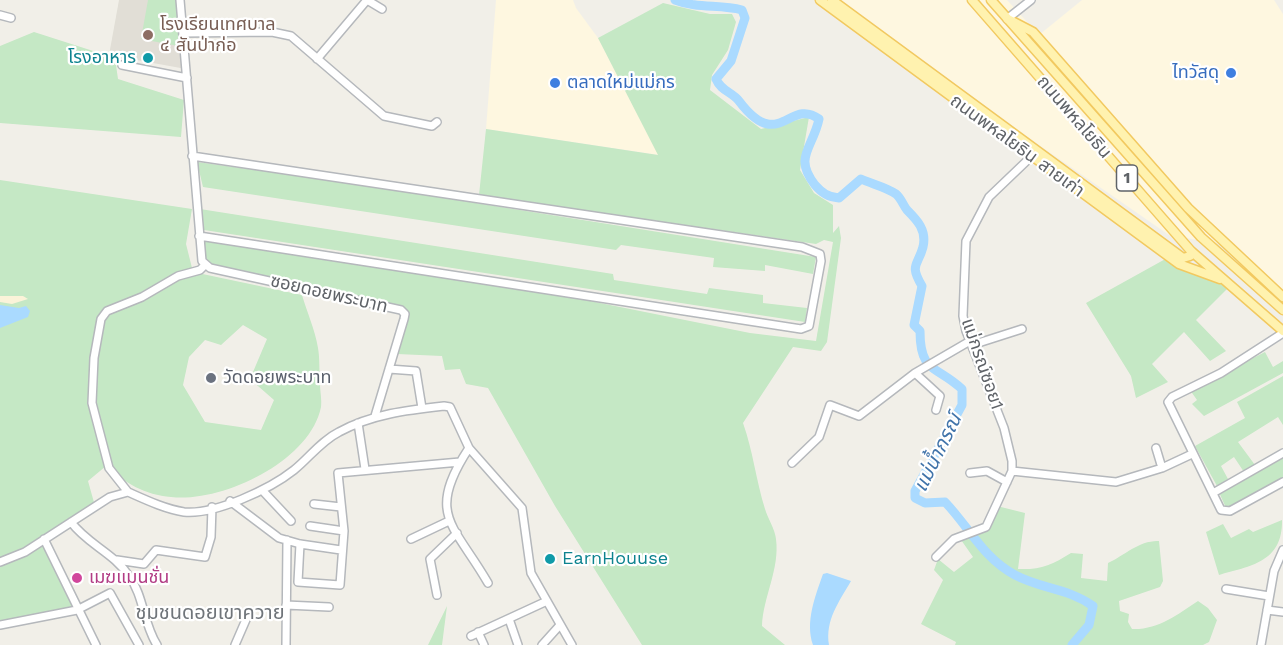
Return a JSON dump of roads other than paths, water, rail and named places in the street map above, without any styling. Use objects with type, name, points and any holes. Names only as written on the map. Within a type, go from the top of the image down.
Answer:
[{"type":"main road","name":"ถนนพหลโยธิน สายเก่า","points":[[820,0],[1183,258],[1190,256],[1191,251]]},
{"type":"main road","name":"ถนนพหลโยธิน สายเก่า","points":[[832,0],[1179,264],[1220,279]]},
{"type":"main road","name":"ถนนพหลโยธิน","points":[[972,0],[1191,251],[1220,279],[1283,332]]},
{"type":"main road","name":"ถนนพหลโยธิน","points":[[991,0],[1158,190],[1225,260],[1283,310]]},
{"type":"main road","name":"1","points":[[1007,19],[1020,22],[1033,32],[1188,208],[1283,297]]},
{"type":"main road","points":[[1158,190],[1188,208]]},
{"type":"street","points":[[180,0],[199,236],[201,257],[205,265],[200,270],[178,276],[142,297],[107,311],[101,319],[95,349],[92,403],[109,468],[128,492],[174,510],[188,512],[212,507],[262,490],[281,480],[328,437],[375,416],[450,406],[469,447],[522,508],[527,560],[531,573],[572,645]]},
{"type":"street","points":[[317,58],[367,0],[382,9]]},
{"type":"street","points":[[1007,19],[1031,0]]},
{"type":"street","points":[[0,15],[11,18]]},
{"type":"street","points":[[183,33],[273,29],[291,36],[384,116],[432,126],[437,122]]},
{"type":"street","points":[[122,65],[187,78]]},
{"type":"street","name":"แม่กรณ์ซอย1","points":[[1012,471],[1012,460],[1004,428],[963,316],[966,242],[989,197],[1034,154]]},
{"type":"street","points":[[192,156],[802,247],[816,251],[820,254],[821,261],[813,316],[809,326],[801,328],[199,236]]},
{"type":"street","name":"ซอยดอยพระบาท","points":[[205,265],[401,310],[405,314],[404,319],[375,416]]},
{"type":"street","points":[[792,463],[819,437],[830,405],[859,416],[933,362],[971,343],[1022,329]]},
{"type":"street","points":[[1283,332],[1221,373],[1169,399],[1169,407],[1221,510],[1230,511],[1283,482]]},
{"type":"street","points":[[389,369],[416,371],[422,408]]},
{"type":"street","points":[[915,373],[941,398],[936,410]]},
{"type":"street","points":[[358,423],[366,469]]},
{"type":"street","points":[[469,447],[460,462],[446,498],[445,508],[449,521],[488,583]]},
{"type":"street","points":[[1156,448],[1162,468]]},
{"type":"street","points":[[1213,493],[1283,453]]},
{"type":"street","points":[[936,557],[954,539],[986,527],[1012,471],[1116,483],[1162,468],[1192,454]]},
{"type":"street","points":[[300,544],[298,582],[340,585],[344,531],[338,473],[460,462]]},
{"type":"street","points":[[970,473],[987,471],[1007,482]]},
{"type":"street","points":[[262,490],[291,521]]},
{"type":"street","points":[[0,562],[25,552],[110,497],[128,492]]},
{"type":"street","points":[[230,501],[279,538],[300,544],[341,550]]},
{"type":"street","points":[[314,504],[341,507]]},
{"type":"street","points":[[117,560],[144,564],[156,550],[205,557],[211,537],[212,507]]},
{"type":"street","points":[[411,539],[449,521]]},
{"type":"street","points":[[71,522],[79,534],[117,560],[137,587],[145,621],[157,645]]},
{"type":"street","points":[[310,526],[344,531]]},
{"type":"street","points":[[437,595],[430,559],[457,533]]},
{"type":"street","points":[[44,539],[76,610],[96,645]]},
{"type":"street","points":[[286,645],[287,540]]},
{"type":"street","points":[[1261,645],[1274,571],[1283,550]]},
{"type":"street","points":[[1274,571],[1283,573]]},
{"type":"street","points":[[1226,589],[1269,596]]},
{"type":"street","points":[[0,625],[76,610],[110,593],[140,645]]},
{"type":"street","points":[[484,645],[474,634],[547,601]]},
{"type":"street","points":[[286,604],[329,607]]},
{"type":"street","points":[[1267,610],[1283,612]]},
{"type":"street","points":[[235,645],[248,615]]},
{"type":"street","points":[[508,619],[518,645]]},
{"type":"street","points":[[542,645],[560,625]]},
{"type":"water","points":[[0,305],[19,308],[26,306],[30,311],[28,317],[0,328]]},
{"type":"water","points":[[827,573],[851,581],[831,619],[829,645],[813,645],[810,627],[812,610],[823,574]]},
{"type":"waterway","name":"แม่น้ำกรณ์","points":[[675,0],[692,5],[742,10],[745,18],[731,61],[716,79],[753,116],[764,123],[783,122],[799,114],[809,114],[819,119],[805,159],[809,175],[820,190],[828,196],[839,198],[861,179],[896,194],[920,226],[924,241],[915,269],[922,286],[914,325],[920,331],[926,361],[962,389],[962,405],[915,491],[915,498],[925,503],[945,502],[985,551],[1015,575],[1064,592],[1093,606],[1089,625],[1072,645]]},
{"type":"place","name":"โรงเรียนเทศบาล ๔ สันป่าก่อ","points":[[148,35]]},
{"type":"place","name":"โรงอาหาร","points":[[148,58]]},
{"type":"place","name":"ไทวัสดุ","points":[[1231,73]]},
{"type":"place","name":"ตลาดใหม่แม่กร","points":[[555,83]]},
{"type":"place","name":"วัดดอยพระบาท","points":[[211,378]]},
{"type":"place","name":"EarnHouuse","points":[[550,559]]},
{"type":"place","name":"เมฆแมนชั่น","points":[[77,578]]},
{"type":"district","name":"ชุมชนดอยเขาควาย","points":[[210,613]]}]
